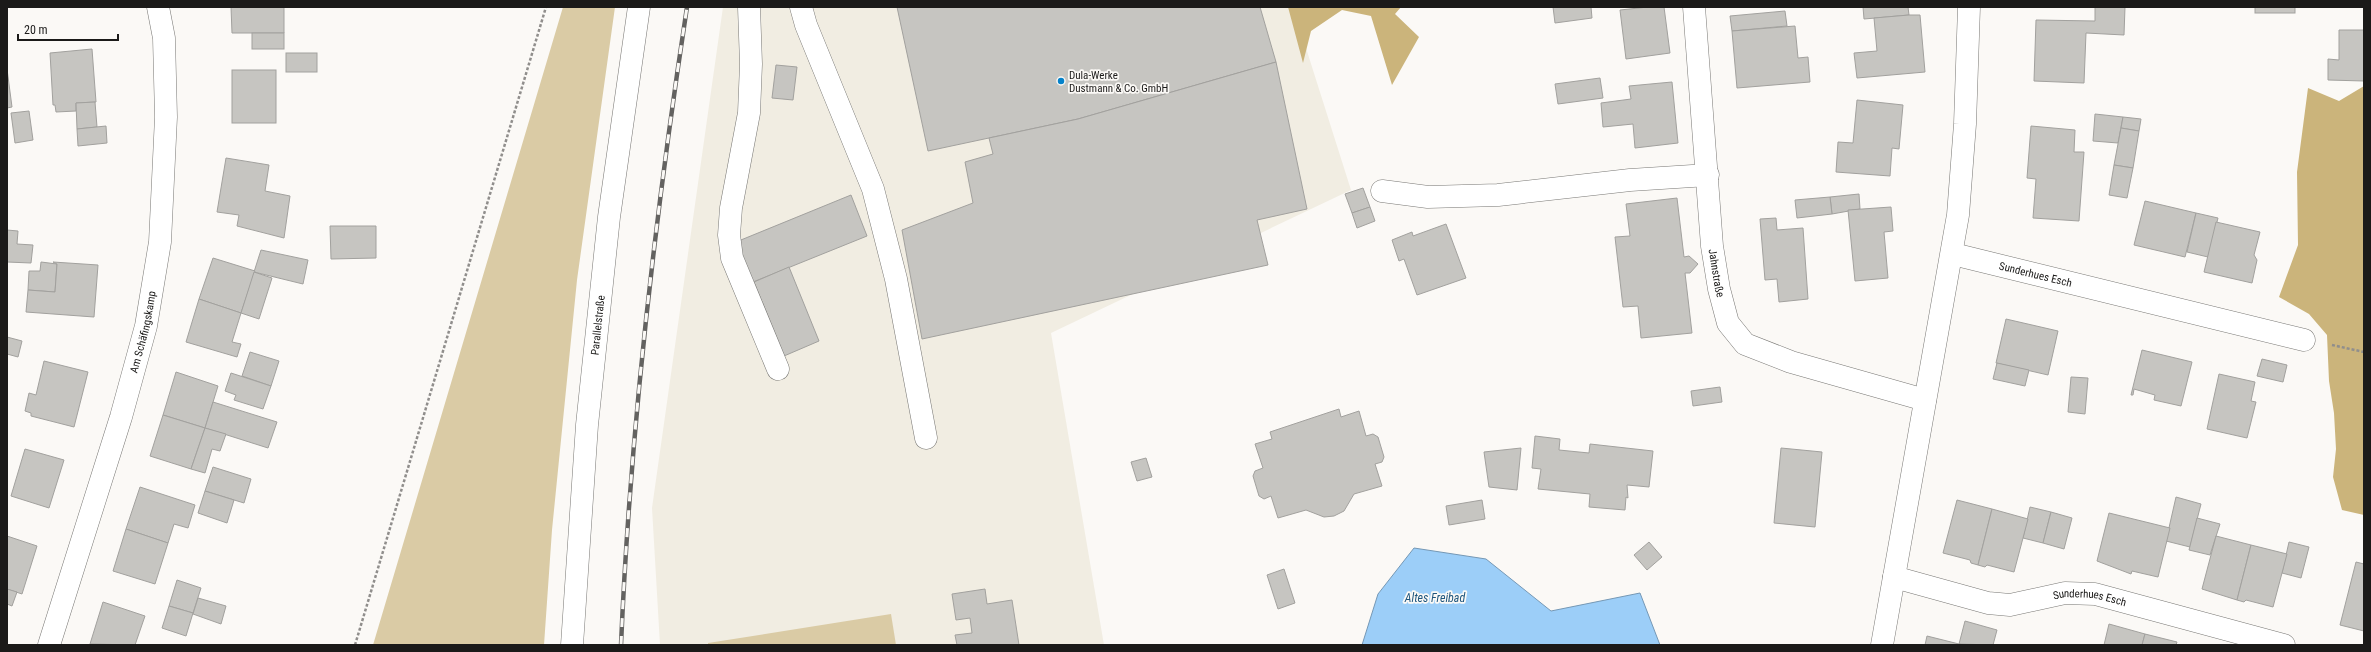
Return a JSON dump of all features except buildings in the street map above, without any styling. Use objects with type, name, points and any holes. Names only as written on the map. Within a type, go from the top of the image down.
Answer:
[{"type":"street","name":"Am Schäfingskamp","points":[[49,645],[121,417],[146,326],[160,242],[166,117],[164,38],[158,7]]},
{"type":"street","name":"Parallelstraße","points":[[572,645],[589,402],[609,217],[639,7]]},
{"type":"street","points":[[749,7],[751,64],[748,114],[731,208],[729,235],[732,258],[778,369]]},
{"type":"street","points":[[801,7],[806,25],[873,189],[896,279],[926,438]]},
{"type":"street","name":"Jahnstraße","points":[[1694,7],[1708,175],[1712,246],[1719,289],[1728,323],[1745,344],[1791,362],[1925,400]]},
{"type":"street","points":[[1882,645],[1958,215],[1964,132],[1970,7]]},
{"type":"street","points":[[1382,191],[1428,197],[1498,195],[1630,180],[1708,175]]},
{"type":"street","name":"Sunderhues Esch","points":[[1952,254],[2304,340]]},
{"type":"street","name":"Sunderhues Esch","points":[[1894,577],[1988,603],[2010,605],[2065,593],[2095,594],[2284,645]]},
{"type":"path","points":[[355,645],[546,7]]},
{"type":"path","points":[[2304,340],[2364,352]]},
{"type":"shaded area","points":[[563,7],[615,7],[577,280],[552,530],[544,645],[373,645]]},
{"type":"shaded area","points":[[723,7],[1293,7],[1351,190],[1051,333],[1104,645],[660,645],[652,508]]},
{"type":"shaded area","points":[[1288,7],[1401,7],[1395,14],[1419,37],[1392,85],[1371,16],[1342,10],[1311,31],[1303,63]]},
{"type":"shaded area","points":[[2364,86],[2364,515],[2342,510],[2333,477],[2336,449],[2334,413],[2329,381],[2327,335],[2309,314],[2279,297],[2298,245],[2297,172],[2308,88],[2339,101]]},
{"type":"shaded area","points":[[891,614],[896,645],[708,645],[708,643]]},
{"type":"water","name":"Altes Freibad","points":[[1414,548],[1486,559],[1551,611],[1640,593],[1660,645],[1362,645],[1378,594]]},
{"type":"railway","points":[[621,645],[625,565],[637,405],[645,325],[664,165],[687,7]]},
{"type":"place","name":"Dula-Werke Dustmann & Co. GmbH","points":[[1061,81]]}]
